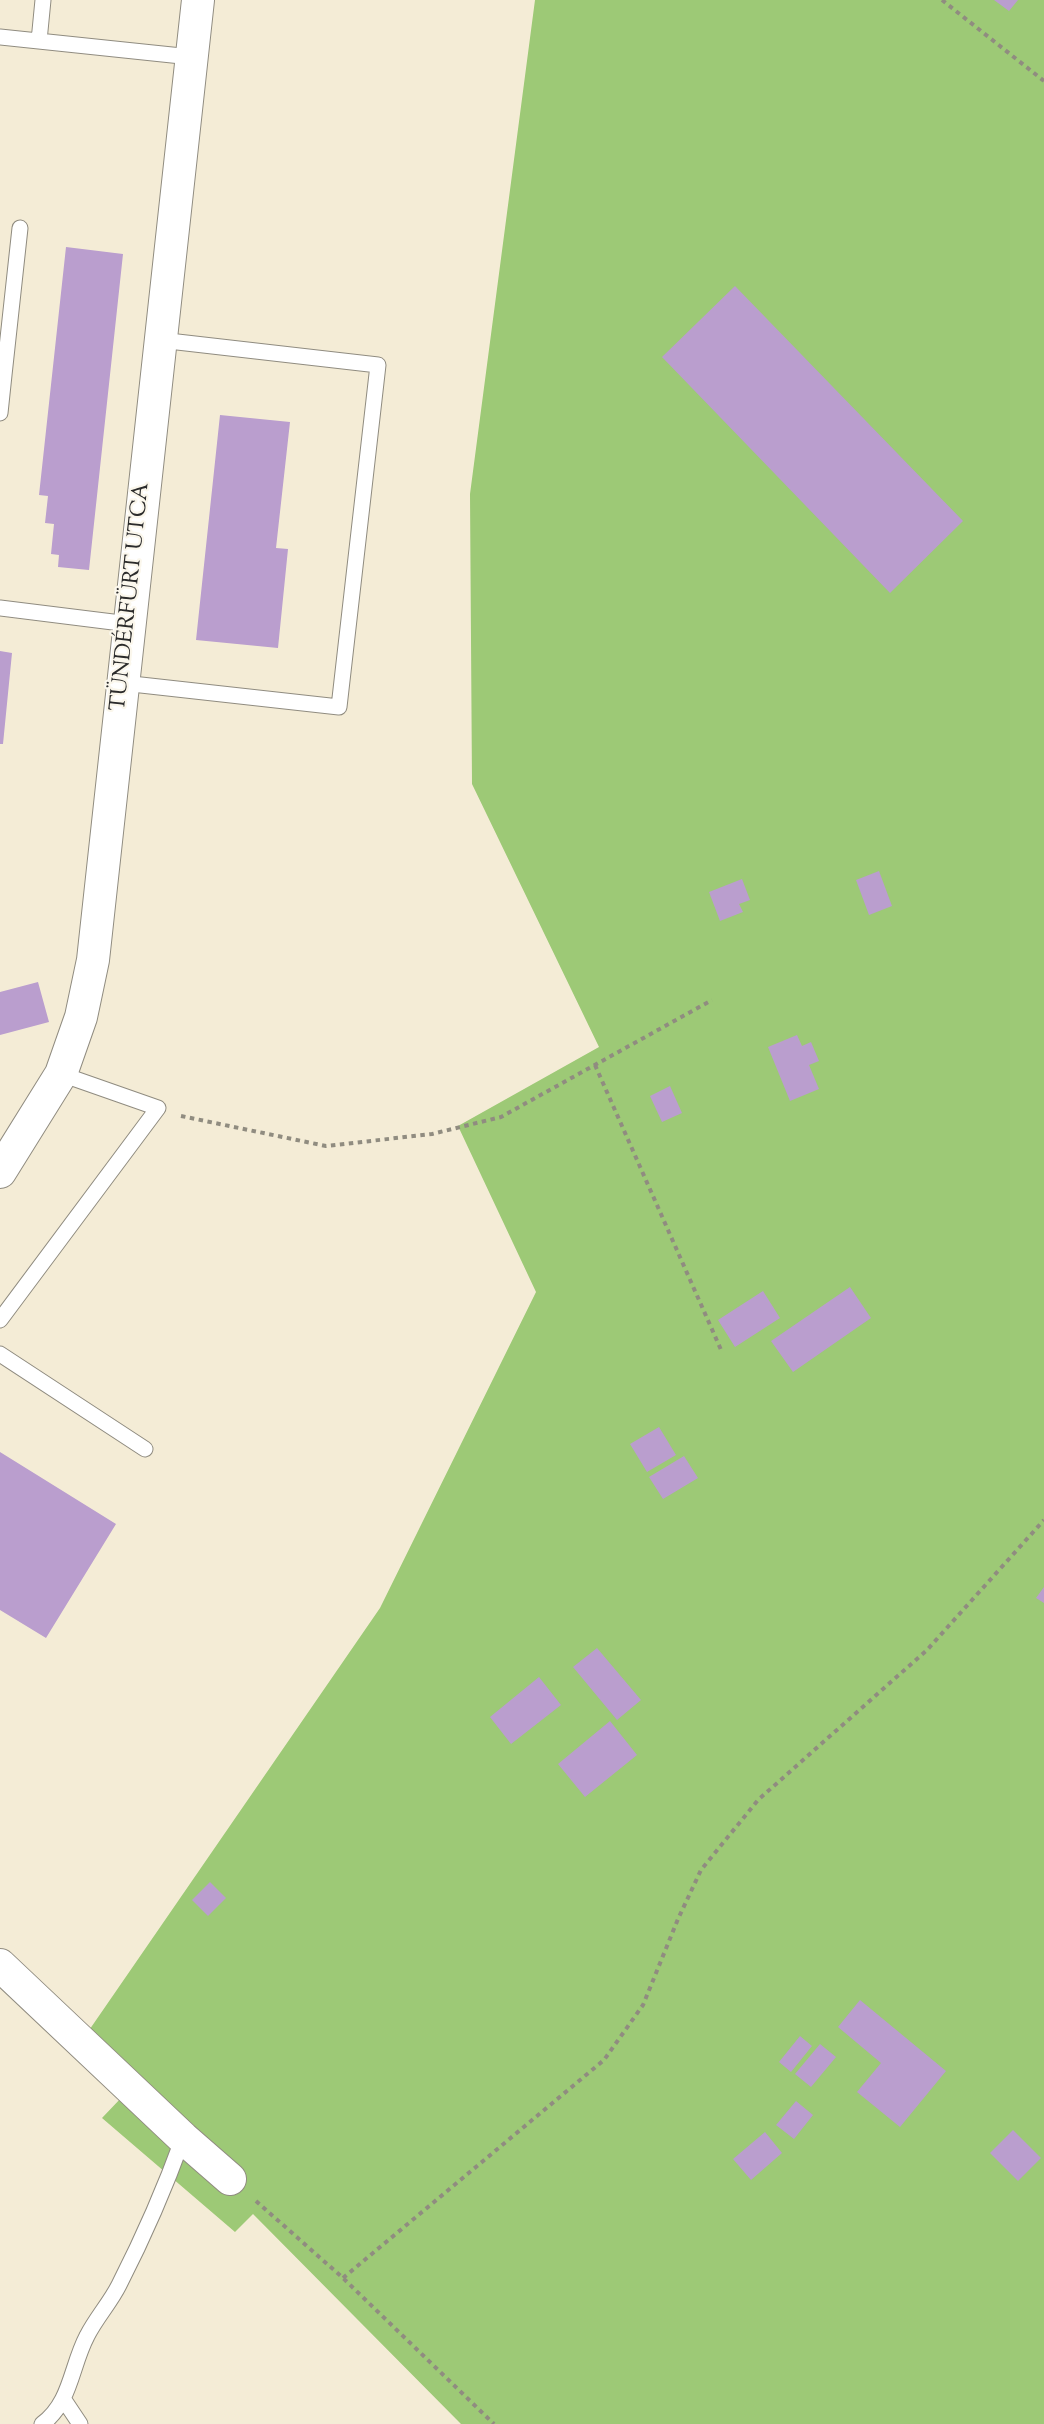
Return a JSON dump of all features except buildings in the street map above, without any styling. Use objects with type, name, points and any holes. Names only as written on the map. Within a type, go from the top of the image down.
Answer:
[{"type":"street","name":"TÜNDÉRFÜRT UTCA","points":[[0,1172],[62,1074],[81,1017],[93,960],[198,0]]},
{"type":"street","points":[[0,1965],[183,2138],[231,2179]]},
{"type":"lane","points":[[39,41],[43,0]]},
{"type":"lane","points":[[0,37],[191,57]]},
{"type":"lane","points":[[0,413],[2,374],[20,228]]},
{"type":"lane","points":[[123,683],[339,707],[378,365],[160,340]]},
{"type":"lane","points":[[0,608],[129,624]]},
{"type":"lane","points":[[0,1320],[158,1108],[62,1074]]},
{"type":"lane","points":[[0,1354],[145,1449]]},
{"type":"lane","points":[[42,2424],[64,2400],[73,2369],[87,2336],[118,2288],[183,2138]]},
{"type":"lane","points":[[64,2400],[80,2424]]},
{"type":"path","points":[[942,0],[1044,81]]},
{"type":"path","points":[[158,1108],[186,1118],[326,1146],[432,1134],[501,1117],[712,1000]]},
{"type":"path","points":[[595,1065],[722,1352]]},
{"type":"path","points":[[343,2278],[604,2060],[643,2006],[678,1919],[701,1870],[758,1800],[927,1650],[1044,1520]]},
{"type":"path","points":[[231,2179],[343,2278],[494,2424]]},
{"type":"green space","points":[[535,0],[1044,0],[1044,2424],[461,2424],[253,2214],[235,2232],[102,2118],[122,2097],[72,2055],[380,1608],[536,1292],[458,1126],[599,1047],[472,784],[470,494]]}]
